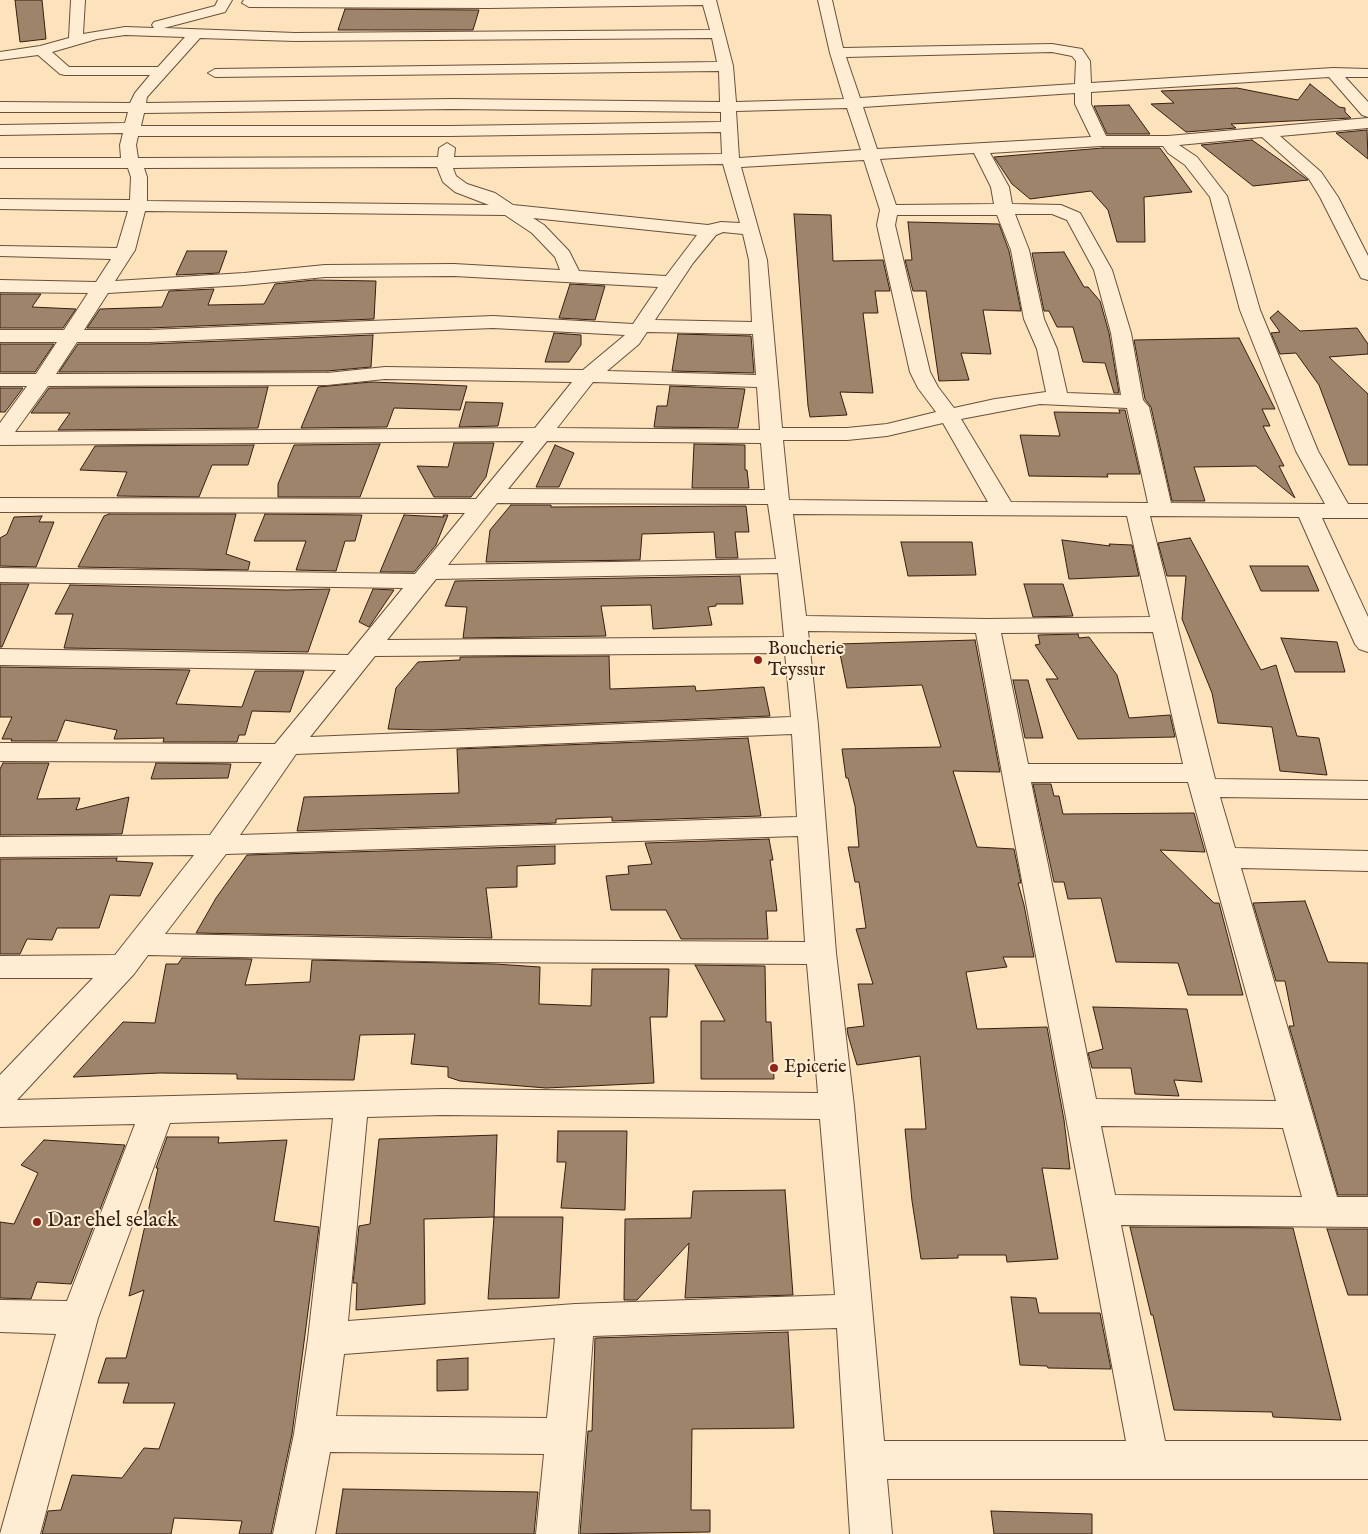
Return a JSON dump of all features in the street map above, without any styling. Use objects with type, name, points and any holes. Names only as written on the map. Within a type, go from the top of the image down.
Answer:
[{"type":"street","points":[[76,41],[78,0]]},
{"type":"street","points":[[0,56],[41,50],[76,41],[180,21],[222,4],[256,1],[488,4],[710,0],[726,66],[731,161],[758,260],[762,328],[778,502],[789,566],[805,725],[821,953],[855,1311],[871,1534]]},
{"type":"street","points":[[825,0],[837,53],[888,210],[886,225],[920,372],[928,388],[949,416],[1003,508]]},
{"type":"street","points":[[488,4],[488,12],[453,104],[445,168],[449,178],[461,188],[489,197],[546,236],[563,255],[572,276]]},
{"type":"street","points":[[125,31],[195,35],[295,37],[718,34]]},
{"type":"street","points":[[0,438],[42,380],[126,250],[138,205],[138,177],[135,164],[128,158],[128,145],[140,96],[195,35]]},
{"type":"street","points":[[837,53],[1052,48],[1078,52],[1083,61],[1083,104],[1101,141]]},
{"type":"street","points":[[41,50],[64,71],[163,71]]},
{"type":"street","points":[[215,73],[726,66]]},
{"type":"street","points":[[1333,72],[1368,112]]},
{"type":"street","points":[[0,107],[138,108],[453,104],[727,107],[854,103],[1333,72],[1368,73]]},
{"type":"street","points":[[0,163],[731,161],[871,155],[1101,141],[1168,141],[1368,123]]},
{"type":"street","points":[[0,130],[450,131],[728,127]]},
{"type":"street","points":[[1266,132],[1315,176],[1329,197],[1368,274]]},
{"type":"street","points":[[1168,141],[1174,150],[1190,161],[1218,196],[1233,243],[1250,310],[1307,451],[1340,511]]},
{"type":"street","points":[[979,148],[1000,187],[1004,210],[1020,250],[1034,319],[1047,349],[1057,397]]},
{"type":"street","points":[[0,204],[510,210],[710,231],[721,227],[751,229]]},
{"type":"street","points":[[888,210],[1061,210],[1074,217],[1105,278],[1121,333],[1133,402],[1138,407],[1149,510],[1166,624],[1201,781],[1324,1212]]},
{"type":"street","points":[[0,1097],[131,955],[218,844],[285,750],[587,377],[632,340],[671,282],[710,231]]},
{"type":"street","points":[[0,251],[122,254]]},
{"type":"street","points":[[0,286],[101,288],[244,279],[325,271],[454,270],[671,282]]},
{"type":"street","points":[[0,336],[69,338],[493,322],[640,328],[762,328]]},
{"type":"street","points":[[0,380],[327,379],[385,373],[459,373],[767,381]]},
{"type":"street","points":[[0,438],[541,434],[773,436],[847,434],[888,430],[995,405],[1057,397],[1133,402]]},
{"type":"street","points":[[0,505],[488,501],[778,502],[1003,508],[1368,511]]},
{"type":"street","points":[[1308,511],[1360,607],[1368,644]]},
{"type":"street","points":[[0,575],[426,576],[789,566]]},
{"type":"street","points":[[0,657],[361,656],[987,626],[1166,624]]},
{"type":"street","points":[[987,626],[1149,1459]]},
{"type":"street","points":[[0,752],[285,750],[805,725]]},
{"type":"street","points":[[1017,774],[1368,790]]},
{"type":"street","points":[[0,847],[218,844],[811,826]]},
{"type":"street","points":[[1224,858],[1368,861]]},
{"type":"street","points":[[0,966],[131,955],[468,951],[821,953]]},
{"type":"street","points":[[0,1114],[157,1111],[352,1103],[836,1106]]},
{"type":"street","points":[[294,1534],[314,1434],[327,1339],[352,1103]]},
{"type":"street","points":[[19,1534],[79,1318],[157,1111]]},
{"type":"street","points":[[1082,1112],[1295,1115]]},
{"type":"street","points":[[1102,1210],[1368,1212]]},
{"type":"street","points":[[327,1339],[575,1320],[855,1311]]},
{"type":"street","points":[[0,1316],[79,1318]]},
{"type":"street","points":[[557,1534],[575,1320]]},
{"type":"street","points":[[314,1434],[565,1436]]},
{"type":"street","points":[[865,1460],[1368,1460]]},
{"type":"building","points":[[15,0],[42,0],[46,39],[20,42]]},
{"type":"building","points":[[345,9],[479,10],[473,30],[338,30]]},
{"type":"building","points":[[1310,84],[1339,107],[1345,108],[1345,112],[1351,118],[1231,124],[1236,128],[1186,132],[1151,104],[1174,103],[1161,91],[1237,88],[1298,100]]},
{"type":"building","points":[[1129,105],[1150,134],[1107,134],[1094,106]]},
{"type":"building","points":[[1367,130],[1368,159],[1336,133]]},
{"type":"building","points":[[1252,140],[1308,180],[1253,186],[1201,145]]},
{"type":"building","points":[[1103,148],[1160,148],[1192,192],[1144,197],[1145,242],[1117,242],[1108,210],[1091,191],[1030,199],[1012,184],[994,157]]},
{"type":"building","points":[[794,214],[831,215],[833,261],[883,260],[890,291],[875,291],[878,313],[863,313],[873,393],[840,392],[847,415],[810,417]]},
{"type":"building","points":[[908,222],[999,224],[1009,251],[1021,311],[983,310],[991,354],[961,353],[969,380],[939,381],[926,291],[913,291],[905,260],[912,260]]},
{"type":"building","points":[[187,251],[227,251],[219,273],[176,275]]},
{"type":"building","points":[[1064,252],[1084,287],[1088,287],[1100,301],[1109,333],[1119,393],[1114,393],[1105,363],[1083,362],[1073,327],[1057,327],[1049,311],[1044,311],[1032,253]]},
{"type":"building","points":[[314,280],[376,281],[374,319],[149,328],[87,328],[100,309],[162,307],[169,291],[214,289],[208,305],[264,304],[275,284]]},
{"type":"building","points":[[570,284],[605,286],[595,320],[559,318]]},
{"type":"building","points":[[0,294],[41,294],[32,307],[76,309],[63,328],[0,328]]},
{"type":"building","points":[[1278,311],[1300,331],[1357,328],[1368,344],[1368,354],[1329,357],[1368,394],[1368,465],[1349,465],[1319,385],[1296,353],[1280,354],[1271,333],[1280,332],[1270,318]]},
{"type":"building","points":[[554,333],[581,335],[581,345],[569,362],[545,362]]},
{"type":"building","points":[[678,334],[751,336],[754,373],[672,371]]},
{"type":"building","points":[[373,335],[371,367],[327,371],[59,372],[78,344],[149,344]]},
{"type":"building","points":[[1239,338],[1275,409],[1262,409],[1270,426],[1263,426],[1284,466],[1279,466],[1295,498],[1256,466],[1194,467],[1205,501],[1172,501],[1151,407],[1145,399],[1134,340]]},
{"type":"building","points":[[0,344],[54,344],[35,372],[0,372]]},
{"type":"building","points":[[371,382],[467,386],[460,410],[394,408],[387,427],[301,428],[318,387]]},
{"type":"building","points":[[670,386],[745,389],[738,428],[654,427],[657,406],[667,406]]},
{"type":"building","points":[[268,387],[258,428],[58,430],[70,413],[31,413],[49,388]]},
{"type":"building","points":[[0,388],[23,388],[5,412],[0,412]]},
{"type":"building","points":[[466,402],[503,403],[498,426],[459,427]]},
{"type":"building","points":[[1119,410],[1125,410],[1140,474],[1107,474],[1108,477],[1029,476],[1020,435],[1060,436],[1054,412],[1120,413]]},
{"type":"building","points":[[454,443],[494,443],[486,477],[471,497],[434,497],[417,466],[448,467]]},
{"type":"building","points":[[380,444],[360,497],[278,497],[278,484],[294,445]]},
{"type":"building","points":[[694,444],[745,445],[745,470],[747,470],[749,488],[692,488]]},
{"type":"building","points":[[254,445],[248,465],[212,465],[199,497],[117,496],[127,472],[80,470],[95,446]]},
{"type":"building","points":[[555,445],[574,453],[559,487],[536,487]]},
{"type":"building","points":[[511,505],[551,505],[551,507],[746,506],[749,532],[735,532],[738,558],[716,558],[714,532],[642,534],[640,560],[486,562],[490,530]]},
{"type":"building","points":[[109,514],[236,514],[226,554],[250,562],[248,570],[78,567],[104,516]]},
{"type":"building","points":[[265,514],[362,515],[355,541],[345,541],[336,571],[296,570],[306,541],[254,541]]},
{"type":"building","points":[[404,515],[444,517],[443,515],[448,515],[436,545],[414,572],[380,572]]},
{"type":"building","points":[[42,516],[39,522],[54,522],[36,567],[0,566],[0,538],[7,534],[14,517]]},
{"type":"building","points":[[1190,538],[1261,670],[1276,665],[1297,736],[1319,738],[1327,775],[1280,771],[1272,727],[1218,723],[1212,693],[1182,619],[1186,576],[1167,576],[1158,543]]},
{"type":"building","points":[[1062,540],[1110,546],[1109,544],[1132,545],[1139,576],[1069,579]]},
{"type":"building","points":[[901,542],[972,542],[976,575],[908,576]]},
{"type":"building","points":[[1250,566],[1308,566],[1319,591],[1261,591]]},
{"type":"building","points":[[740,576],[743,604],[716,604],[716,606],[708,607],[712,625],[653,629],[651,605],[601,606],[606,636],[463,638],[467,607],[445,606],[455,581]]},
{"type":"building","points":[[0,584],[29,584],[2,647],[0,647]]},
{"type":"building","points":[[1024,584],[1063,584],[1073,616],[1033,617]]},
{"type":"building","points":[[70,585],[286,590],[330,589],[308,652],[64,648],[73,614],[55,614]]},
{"type":"building","points":[[373,589],[394,590],[369,627],[359,622]]},
{"type":"building","points":[[1078,634],[1079,638],[1089,637],[1117,675],[1129,718],[1170,715],[1175,737],[1078,739],[1046,679],[1058,679],[1035,645],[1040,644],[1038,635]]},
{"type":"building","points":[[1281,638],[1337,642],[1345,672],[1295,672]]},
{"type":"building","points":[[975,640],[1000,772],[953,771],[977,847],[1014,849],[1021,883],[1018,883],[1034,957],[1003,957],[1007,967],[966,972],[977,1029],[1047,1027],[1064,1120],[1070,1169],[1042,1168],[1058,1259],[1007,1262],[1006,1255],[958,1255],[958,1258],[921,1259],[912,1201],[905,1129],[926,1129],[920,1056],[857,1065],[847,1028],[864,1026],[858,984],[873,984],[856,929],[866,928],[859,882],[855,882],[848,847],[859,847],[855,806],[848,778],[846,778],[842,749],[941,747],[922,685],[847,688],[838,644]]},
{"type":"building","points":[[609,656],[610,689],[695,686],[696,691],[764,687],[770,716],[431,730],[388,729],[396,688],[418,662],[460,660],[460,657]]},
{"type":"building","points":[[0,667],[190,670],[176,704],[242,707],[255,671],[304,671],[290,712],[252,711],[245,735],[239,735],[237,742],[163,742],[164,738],[114,739],[117,730],[65,720],[57,741],[11,741],[12,739],[2,739],[12,717],[0,717]]},
{"type":"building","points":[[1013,680],[1028,680],[1043,738],[1025,738]]},
{"type":"building","points":[[748,738],[761,816],[612,821],[612,817],[556,819],[556,823],[297,831],[304,797],[459,793],[457,749]]},
{"type":"building","points":[[3,763],[49,763],[37,799],[80,798],[76,810],[129,797],[122,834],[0,835],[0,769]]},
{"type":"building","points":[[156,763],[231,764],[228,778],[151,779]]},
{"type":"building","points":[[1033,784],[1051,784],[1054,796],[1059,796],[1063,814],[1194,813],[1205,852],[1160,850],[1214,903],[1219,903],[1243,995],[1188,995],[1178,963],[1116,962],[1101,898],[1068,899],[1064,882],[1054,882]]},
{"type":"building","points":[[769,839],[773,860],[770,860],[777,911],[766,911],[768,939],[681,939],[666,910],[611,910],[606,876],[629,874],[628,866],[652,864],[645,843]]},
{"type":"building","points":[[555,846],[555,864],[517,866],[517,887],[486,888],[492,938],[196,933],[216,898],[247,855]]},
{"type":"building","points":[[117,858],[116,861],[153,863],[140,896],[110,895],[99,928],[57,928],[52,940],[27,939],[20,954],[0,954],[0,859]]},
{"type":"building","points":[[1305,901],[1328,962],[1368,963],[1368,1195],[1338,1195],[1289,1026],[1294,1026],[1285,981],[1276,981],[1253,903]]},
{"type":"building","points":[[182,958],[252,959],[245,985],[310,982],[312,960],[495,964],[540,967],[539,1004],[591,1006],[592,969],[669,969],[667,1017],[650,1017],[654,1083],[546,1088],[460,1081],[448,1077],[448,1067],[411,1064],[415,1034],[360,1035],[354,1080],[237,1079],[237,1074],[160,1073],[73,1077],[123,1022],[155,1023],[166,964],[178,964]]},
{"type":"building","points":[[695,965],[765,966],[766,1022],[771,1022],[774,1079],[701,1079],[701,1021],[725,1021]]},
{"type":"building","points":[[1093,1007],[1187,1009],[1202,1082],[1174,1080],[1179,1096],[1135,1094],[1131,1068],[1092,1068],[1088,1053],[1103,1049]]},
{"type":"building","points":[[558,1131],[627,1131],[625,1210],[561,1208],[566,1162],[557,1162]]},
{"type":"building","points":[[497,1135],[494,1217],[424,1219],[425,1304],[356,1310],[357,1283],[353,1283],[359,1226],[370,1224],[379,1139]]},
{"type":"building","points":[[167,1137],[219,1137],[218,1143],[287,1140],[274,1221],[319,1227],[292,1434],[271,1534],[239,1534],[242,1521],[174,1518],[171,1534],[42,1534],[48,1511],[61,1510],[72,1475],[122,1478],[144,1448],[159,1449],[175,1403],[123,1403],[129,1383],[98,1383],[106,1358],[126,1358],[144,1290],[129,1296],[158,1168],[156,1168]]},
{"type":"building","points":[[44,1140],[125,1145],[71,1284],[37,1282],[31,1299],[0,1298],[0,1222],[14,1224],[38,1173],[21,1165]]},
{"type":"building","points":[[785,1190],[793,1295],[685,1298],[689,1243],[637,1300],[624,1300],[625,1219],[691,1218],[693,1191]]},
{"type":"building","points":[[494,1217],[563,1217],[559,1298],[488,1299]]},
{"type":"building","points":[[1130,1227],[1293,1228],[1341,1420],[1273,1417],[1272,1412],[1174,1410],[1153,1315],[1151,1315]]},
{"type":"building","points":[[1327,1229],[1368,1229],[1368,1295],[1348,1295]]},
{"type":"building","points":[[1011,1297],[1036,1298],[1039,1313],[1100,1313],[1111,1369],[1048,1368],[1047,1366],[1020,1365]]},
{"type":"building","points":[[788,1332],[794,1428],[692,1429],[691,1510],[710,1510],[710,1532],[580,1534],[588,1431],[592,1431],[595,1338]]},
{"type":"building","points":[[468,1358],[468,1390],[437,1391],[437,1360]]},
{"type":"building","points":[[343,1489],[538,1492],[534,1534],[336,1534]]},
{"type":"building","points":[[991,1511],[1092,1514],[1092,1534],[994,1534]]},
{"type":"place","name":"Boucherie Teyssur","points":[[758,660]]},
{"type":"place","name":"Epicerie","points":[[774,1068]]},
{"type":"place","name":"Dar ehel selack","points":[[37,1222]]}]
